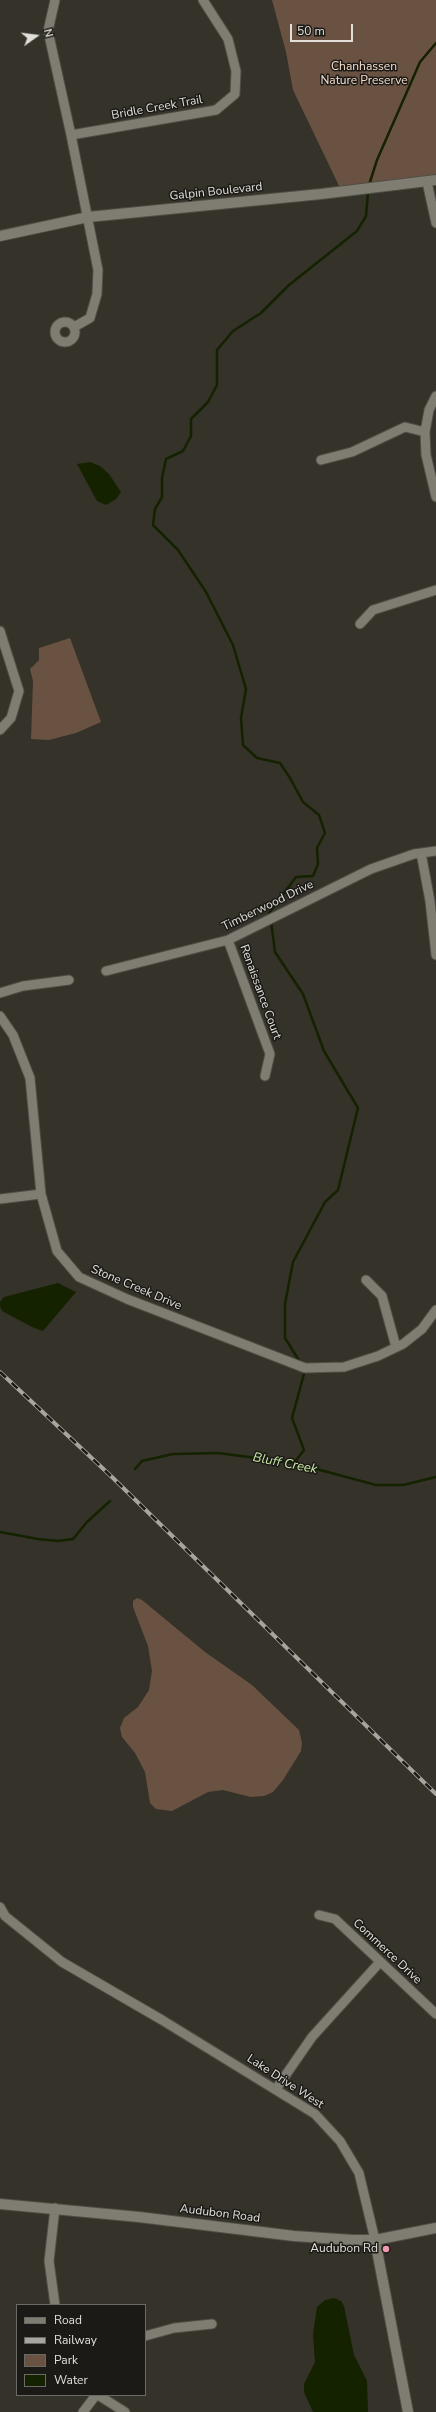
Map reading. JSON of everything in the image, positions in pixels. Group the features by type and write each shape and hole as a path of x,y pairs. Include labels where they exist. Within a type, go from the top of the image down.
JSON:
{"street":[{"path":"55,0 48,30 98,270 97,294 90,318 74,327"},
{"name":"Bridle Creek Trail","path":"71,135 216,110 235,94 236,71 228,39 203,0"},
{"path":"432,181 436,223"},
{"name":"Galpin Boulevard","path":"0,236 88,217 299,197 432,181"},
{"path":"436,396 429,410 425,432 426,455 436,497"},
{"path":"321,460 352,452 405,427 425,432"},
{"path":"360,624 373,610 436,590"},
{"path":"0,631 19,690 10,718 0,730"},
{"name":"Timberwood Drive","path":"106,971 228,940 370,869 421,853 436,851"},
{"path":"421,853 430,901 436,955"},
{"name":"Renaissance Court","path":"228,940 270,1054 265,1076"},
{"path":"0,993 22,986 69,980"},
{"name":"Stone Creek Drive","path":"0,1016 13,1035 30,1078 41,1194 57,1251 79,1277 127,1299 305,1368 344,1367 396,1347 422,1329 436,1310"},
{"path":"0,1199 41,1194"},
{"path":"366,1280 382,1296 396,1347"},
{"name":"Lake Drive West","path":"0,1907 5,1916 62,1962 162,2020 315,2114 340,2141 359,2173 375,2240 408,2412"},
{"name":"Commerce Drive","path":"318,1915 335,1919 436,2014"},
{"path":"276,2089 312,2037 380,1962"},
{"name":"Audubon Road","path":"0,2204 56,2208 294,2236 375,2240 436,2228"},
{"path":"55,2304 49,2261 56,2208"},
{"path":"146,2336 174,2328 212,2324"},
{"path":"83,2412 96,2396"},
{"path":"99,2396 124,2412"}],"green space":[{"name":"Chanhassen Nature Preserve","path":"272,0 436,0 436,180 342,192 293,90 286,52"},
{"path":"70,638 101,722 76,733 49,740 31,739 33,681 30,669 39,660 39,648"},
{"path":"137,1598 142,1600 205,1652 252,1685 299,1730 302,1743 301,1751 283,1780 273,1792 264,1796 251,1797 223,1790 208,1792 172,1811 156,1809 150,1803 145,1772 135,1753 122,1737 120,1728 124,1718 138,1707 149,1690 152,1671 148,1646 133,1607 133,1601"}],"water":[{"path":"90,462 100,466 109,474 121,492 116,499 106,505 97,501 77,464"},
{"path":"58,1283 76,1292 43,1331 32,1327 2,1311 0,1302 4,1297"},
{"path":"334,2298 341,2301 344,2306 354,2355 367,2381 368,2412 313,2412 304,2392 304,2384 315,2362 313,2334 317,2307 325,2300"}],"waterway":[{"path":"369,185 377,160 420,62 436,43"},
{"path":"270,916 269,913 296,877 313,876 318,864 317,848 325,833 319,815 303,802 280,763 257,758 243,745 241,718 246,689 233,645 206,592 178,550 153,525 155,509 162,497 162,478 166,459 183,451 191,436 191,419 208,402 217,385 217,350 233,331 261,313 289,285 357,231 366,216 368,192"},
{"path":"271,921 275,952 303,994 324,1051 358,1108 338,1190 325,1202 293,1262 285,1304 285,1338 300,1362"},
{"path":"294,1463 304,1450 292,1418 305,1370"},
{"name":"Bluff Creek","path":"135,1469 142,1461 173,1454 218,1453 294,1463 376,1485 403,1485 436,1477"},
{"name":"Bluff Creek","path":"0,1532 58,1541 73,1539 87,1522 110,1501"}],"railway":[{"path":"0,1372 113,1478 436,1794"}],"place":[{"name":"Audubon Rd","path":"386,2249"}]}
